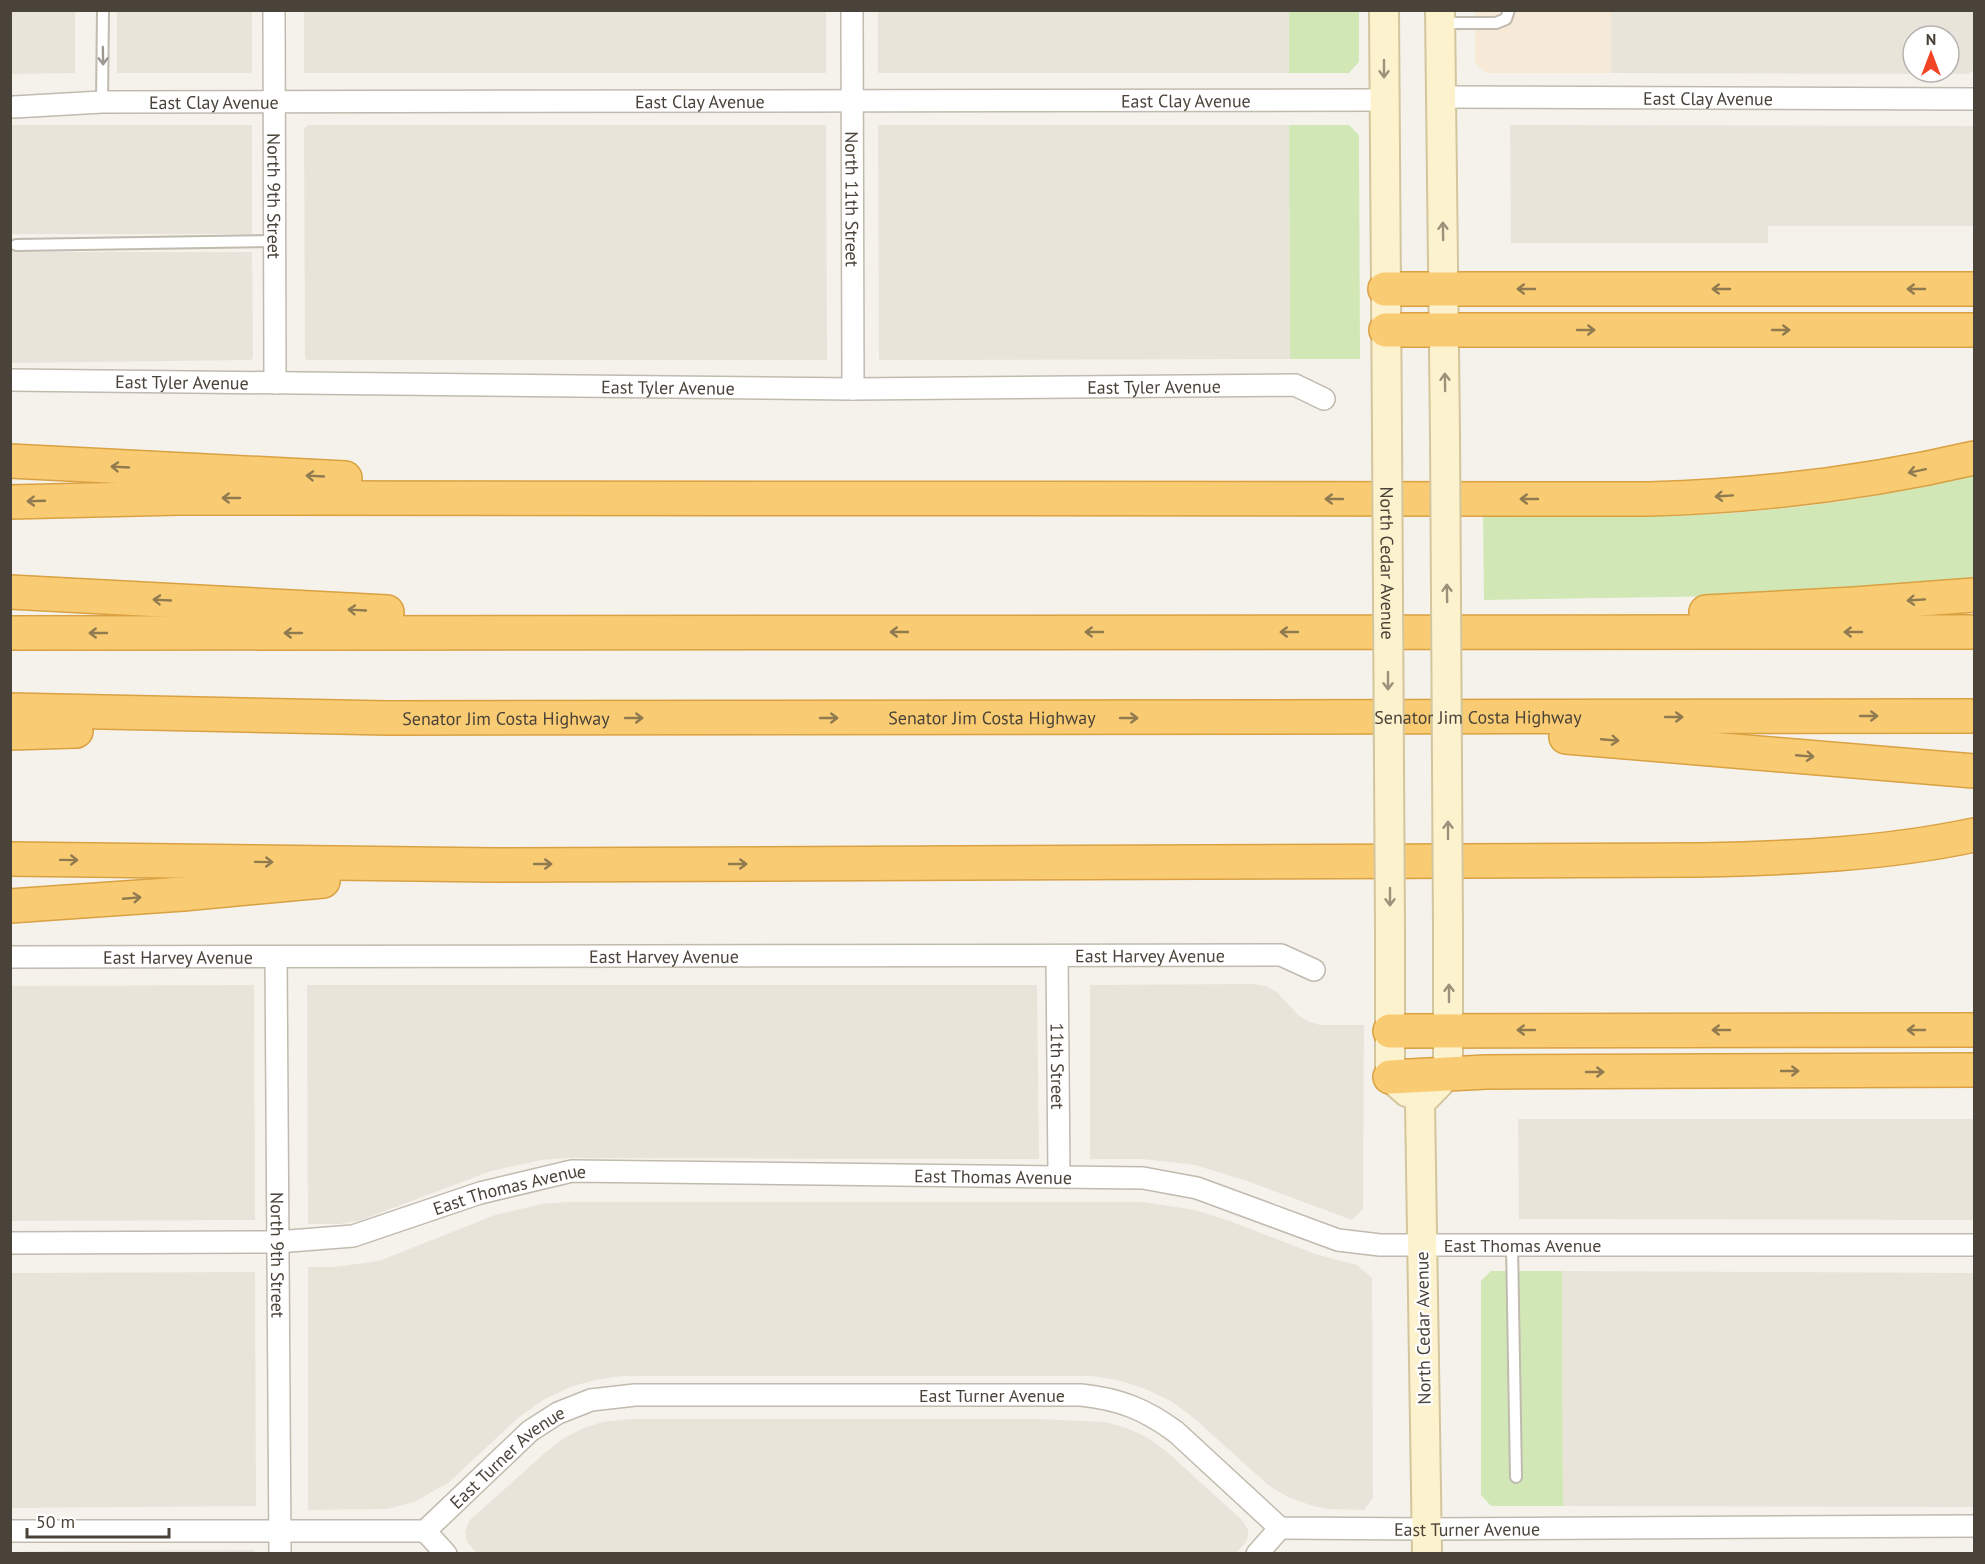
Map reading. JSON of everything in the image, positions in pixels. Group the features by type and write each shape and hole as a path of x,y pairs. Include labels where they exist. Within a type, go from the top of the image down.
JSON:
{"highway":[{"path":"1385,289 1974,289"},
{"path":"1386,330 1974,330"},
{"path":"10,502 179,498 1701,497 1815,488 1899,475 1974,458"},
{"path":"10,461 772,499"},
{"path":"10,592 772,632"},
{"path":"1347,632 1854,604 1974,595"},
{"path":"10,633 1974,632"},
{"name":"Senator Jim Costa Highway","path":"10,710 387,718 1974,716"},
{"path":"10,733 387,718"},
{"path":"1343,718 1974,771"},
{"path":"10,859 496,865 1749,859 1883,850 1969,836"},
{"path":"10,906 183,894 496,865"},
{"path":"1390,1031 1974,1030"},
{"path":"1390,1077 1486,1072 1974,1070"}],"main road":[{"name":"North Cedar Avenue","path":"1384,10 1390,1077"},
{"path":"1390,1077 1420,1103 1448,1074 1448,690 1440,17"},
{"name":"North Cedar Avenue","path":"1420,1103 1427,1541"}],"street":[{"name":"North 9th Street","path":"274,10 275,383"},
{"name":"North 11th Street","path":"852,10 853,389"},
{"name":"East Clay Avenue","path":"1442,97 1974,99"},
{"name":"East Clay Avenue","path":"12,107 102,102 274,101 1384,100"},
{"name":"East Tyler Avenue","path":"10,380 853,389 1295,384 1324,399"},
{"name":"East Harvey Avenue","path":"10,957 1281,955 1314,970"},
{"name":"11th Street","path":"1057,956 1059,1176"},
{"name":"North 9th Street","path":"276,957 280,1554"},
{"name":"East Thomas Avenue","path":"10,1243 277,1242 353,1236 480,1193 572,1171 1143,1178 1197,1188 1338,1240 1380,1245 1974,1245"},
{"name":"East Turner Avenue","path":"425,1531 539,1425 558,1413 591,1400 635,1395 1081,1395 1104,1397 1131,1405 1157,1418 1176,1432 1280,1528 1427,1541 1974,1526"},
{"path":"1257,1554 1280,1528"},
{"path":"10,1531 425,1531 446,1554"}],"lane":[{"path":"102,102 103,10"},
{"path":"1440,17 1496,23 1506,19 1509,10"},
{"path":"16,245 274,241"},
{"path":"1512,1245 1516,1477"}],"shaded area":[{"path":"304,10 826,11 826,73 304,73"},
{"path":"10,11 75,11 75,73 11,74"},
{"path":"117,11 252,11 252,71 250,73 117,73"},
{"path":"878,11 1289,11 1289,73 878,73"},
{"path":"1475,11 1611,11 1611,73 1486,73 1475,63"},
{"path":"1611,11 1974,11 1974,70 1968,74 1961,74 1961,24 1901,24 1901,74 1611,73"},
{"path":"11,125 252,125 252,234 11,234"},
{"path":"308,125 826,125 827,360 307,360 305,358 304,129"},
{"path":"878,125 1289,125 1290,359 879,360"},
{"path":"1510,125 1974,126 1974,226 1768,226 1768,243 1511,243"},
{"path":"10,252 252,252 253,358 251,360 11,363"},
{"path":"1253,984 1266,986 1277,992 1298,1015 1308,1021 1320,1025 1364,1025 1363,1209 1352,1220 1247,1181 1195,1165 1142,1159 1090,1159 1090,985"},
{"path":"254,985 255,1220 11,1221 11,986"},
{"path":"307,985 1037,985 1039,1159 568,1158 542,1160 491,1171 361,1220 340,1224 308,1224"},
{"path":"1518,1119 1974,1119 1974,1220 1519,1219"},
{"path":"568,1202 1143,1202 1195,1210 1318,1255 1357,1265 1372,1278 1373,1498 1364,1510 1328,1509 1288,1497 1268,1485 1195,1419 1171,1401 1143,1388 1117,1380 1091,1376 622,1376 570,1387 543,1400 518,1418 448,1483 414,1502 388,1509 308,1510 308,1267 334,1267 379,1261 495,1215 542,1204"},
{"path":"1562,1271 1972,1273 1974,1275 1973,1507 1563,1506"},
{"path":"255,1272 256,1506 11,1508 11,1273"},
{"path":"632,1419 1039,1419 1105,1422 1127,1428 1148,1438 1166,1451 1242,1520 1248,1530 1248,1536 1246,1542 1235,1554 478,1554 467,1542 465,1531 470,1520 564,1438 602,1422"},
{"path":"254,1550 256,1553 10,1553 53,1551"}],"green space":[{"path":"1289,11 1359,11 1359,62 1349,73 1289,73"},
{"path":"1289,125 1349,125 1359,135 1360,359 1290,359"},
{"path":"1974,474 1974,577 1793,595 1484,600 1483,514 1647,516 1744,512 1860,498 1917,488"},
{"path":"1491,1271 1562,1271 1563,1506 1491,1506 1481,1495 1481,1281"}]}
